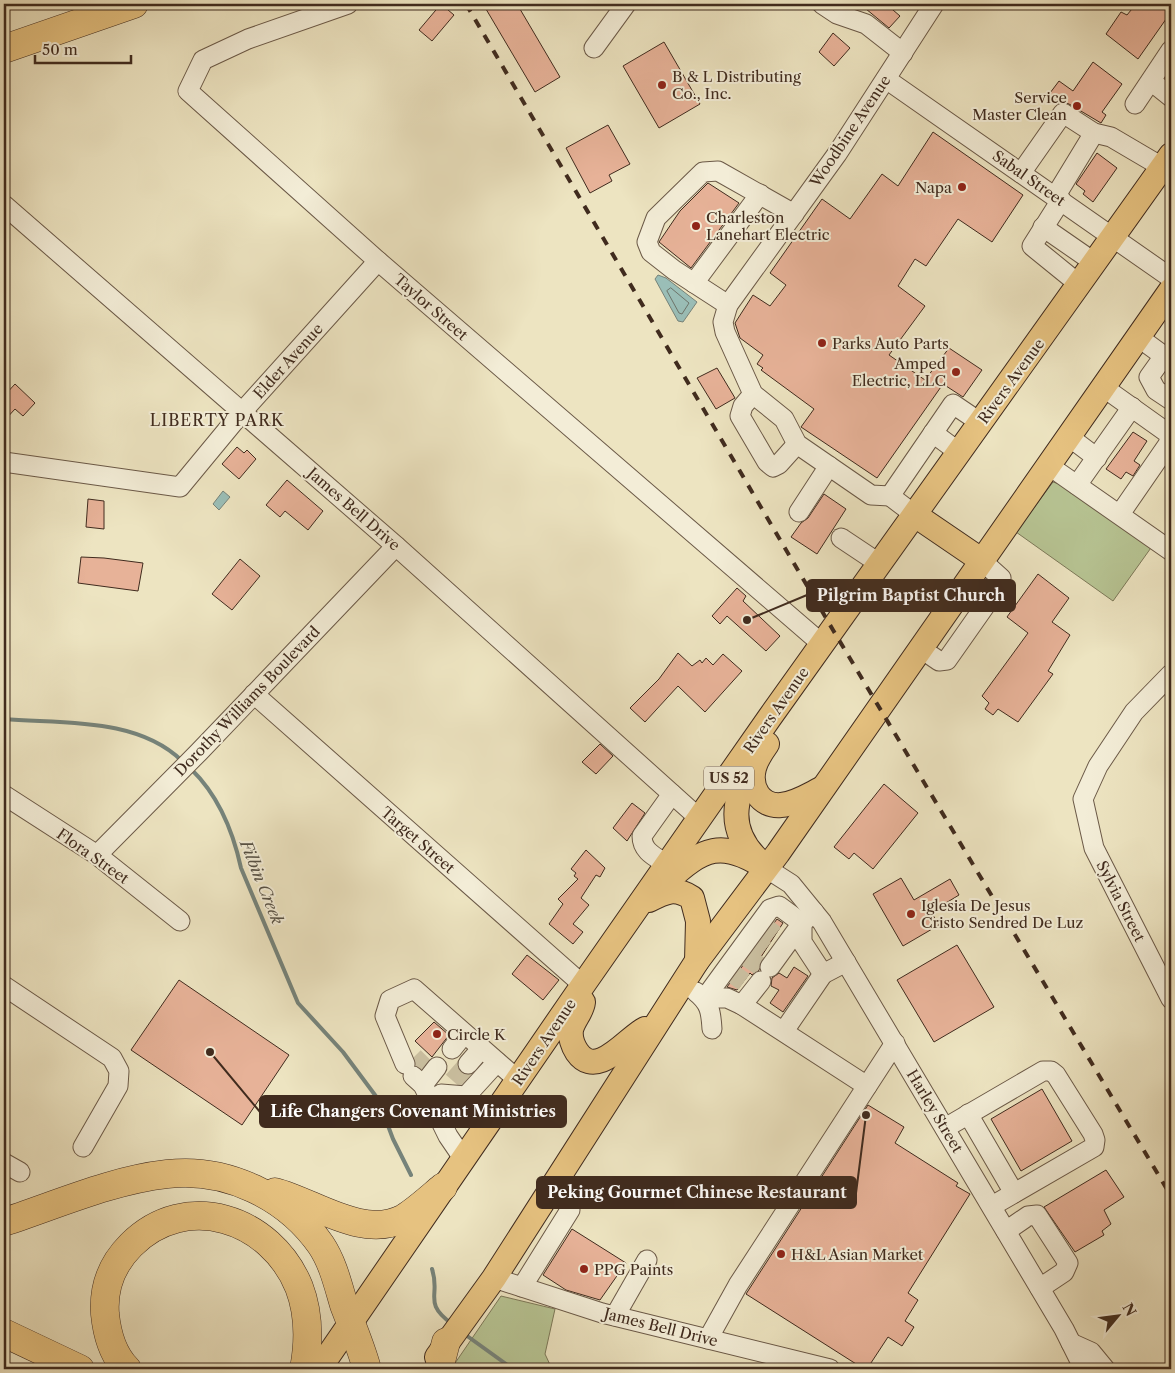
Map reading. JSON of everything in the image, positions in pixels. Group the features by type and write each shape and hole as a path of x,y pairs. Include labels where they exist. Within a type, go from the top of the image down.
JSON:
{"highway":[{"path":"4,49 134,4"},
{"path":"4,1222 104,1189 168,1174 215,1176 243,1183 287,1195 347,1219 368,1225 384,1225 405,1218 443,1187"},
{"path":"243,1183 264,1192 289,1211 321,1245 331,1266 367,1369"},
{"path":"127,1369 115,1354 106,1321 106,1287 111,1271 124,1252 150,1230 164,1222 197,1215 233,1221 251,1231 281,1257 299,1287 308,1325 304,1369"},
{"path":"4,1333 80,1369"},
{"path":"439,1369 446,1342"}],"main road":[{"name":"Rivers Avenue","path":"319,1369 463,1158 770,718 1114,238 1167,161"},
{"path":"428,1369 494,1278 697,961 766,868 1138,337 1167,303"},
{"path":"915,515 981,560"},
{"path":"770,718 767,743 754,766 752,780 755,793 769,805 782,806 822,788"},
{"path":"751,746 750,762 736,802 736,823 740,838 748,850 766,868"},
{"path":"642,903 689,862 716,850 734,850 766,868"},
{"path":"642,903 667,890 682,892 692,898 698,921 697,961"},
{"path":"583,985 584,1004 571,1030 573,1045 579,1055 591,1061 604,1060 617,1053 634,1034 657,1022"}],"street":[{"name":"Taylor Street","path":"348,4 248,39 203,60 188,91 378,261 822,644"},
{"path":"594,48 626,4"},
{"path":"822,4 837,14 866,24 903,53"},
{"name":"Woodbine Avenue","path":"728,305 837,154 934,4"},
{"path":"1136,104 1171,50"},
{"name":"Sabal Street","path":"886,79 1171,278"},
{"path":"1151,81 1171,97"},
{"path":"1021,173 1063,113 1094,133 1111,137 1167,161"},
{"path":"1080,285 1032,246 1094,133"},
{"path":"794,214 718,171 702,172 656,218 647,242 651,252 728,305 723,322 725,332 753,394 784,419 797,444 871,495 890,496 915,515"},
{"path":"694,283 760,194"},
{"name":"James Bell Drive","path":"4,205 396,546 700,819"},
{"path":"1043,227 1095,264"},
{"name":"Elder Avenue","path":"4,462 180,486 242,412 378,261"},
{"path":"1138,337 1168,358 1149,377 1156,390 1171,400"},
{"path":"1106,382 1132,407 1169,434 1170,443 1120,514"},
{"path":"1106,382 1171,420"},
{"path":"753,394 743,406 740,416 767,462 773,466 779,464 797,444"},
{"path":"890,496 953,404 981,423"},
{"path":"1077,485 1132,407"},
{"path":"933,434 960,453"},
{"path":"1068,436 1097,458"},
{"path":"1048,465 1171,551"},
{"path":"798,512 829,466"},
{"path":"841,538 880,564"},
{"name":"Dorothy Williams Boulevard","path":"96,855 199,752 396,546"},
{"name":"Sylvia Street","path":"1171,674 1134,712 1098,766 1083,799 1094,848 1171,999"},
{"name":"Target Street","path":"254,694 583,985"},
{"path":"668,865 648,852 636,840 642,836 645,829 672,794"},
{"name":"Flora Street","path":"4,795 96,855 180,921"},
{"name":"Harley Street","path":"766,868 792,884 808,917 846,962 1040,1288 1084,1369"},
{"path":"742,1005 770,909 779,906 808,917"},
{"path":"705,998 756,955 808,917"},
{"path":"808,917 802,942 823,974"},
{"path":"784,1031 823,974 846,962"},
{"path":"683,982 705,998 712,1010 712,1029"},
{"path":"4,986 112,1058 119,1071 118,1086 83,1147"},
{"path":"463,1158 448,1136 442,1093 418,1068 385,1016 390,1000 414,989 518,1080"},
{"path":"705,998 727,998 742,1005 867,1086"},
{"path":"452,1049 464,1034"},
{"path":"708,1339 738,1284 895,1043"},
{"path":"468,1064 481,1049"},
{"path":"442,1093 466,1096 497,1062"},
{"path":"945,1128 1043,1071 1051,1071 1056,1075 1092,1134 1095,1140 1094,1147 992,1206"},
{"path":"968,1114 1014,1194"},
{"path":"4,1163 20,1172"},
{"path":"522,1287 570,1210"},
{"path":"1006,1231 1028,1216 1037,1216 1065,1257 1068,1267 1040,1288"},
{"path":"616,1316 648,1260"},
{"name":"James Bell Drive","path":"494,1278 616,1316 708,1339 776,1363 830,1369"},
{"path":"1071,1343 1091,1352 1105,1369"}],"green space":[{"path":"1053,482 1059,484 1153,545 1113,601 1016,532"},
{"path":"501,1296 555,1309 545,1354 552,1369 451,1369"}],"water":[{"path":"658,275 666,278 697,302 683,322 678,321 655,279"},
{"path":"223,491 230,497 219,510 213,504"}],"building":[{"path":"441,4 454,15 432,41 419,30"},
{"path":"483,4 517,4 560,77 535,92"},
{"path":"860,4 886,4 900,16 889,28"},
{"path":"1136,4 1171,4 1171,12 1138,59 1106,34 1121,12 1127,15"},
{"path":"833,33 850,48 834,66 819,52"},
{"name":"B & L Distributing Co., Inc.","path":"664,42 700,104 659,128 623,66"},
{"path":"1093,62 1122,84 1102,112 1106,115 1101,123 1069,104 1063,102 1057,104 1047,97 1059,81 1073,91"},
{"path":"608,125 630,164 609,175 612,181 590,193 566,148"},
{"name":"Parks Auto Parts","path":"933,132 1023,195 992,242 958,219 926,266 915,259 898,286 925,306 889,355 925,380 949,348 982,370 963,397 943,384 877,478 801,427 814,409 761,370 763,368 757,364 763,355 740,338 735,323 753,295 770,306 786,285 770,273 822,199 850,219 882,174 898,186"},
{"path":"1097,153 1117,168 1093,202 1083,194 1085,191 1076,184"},
{"name":"Charleston Lanehart Electric","path":"708,183 739,203 691,268 659,242 680,211"},
{"path":"717,368 735,398 716,409 697,378"},
{"path":"15,384 35,403 23,416 15,409 4,421 4,396"},
{"path":"1133,432 1147,441 1134,461 1140,465 1133,476 1126,472 1121,479 1106,469"},
{"path":"237,447 244,453 247,450 256,459 239,479 222,464"},
{"path":"287,480 323,511 308,530 285,511 280,517 266,505"},
{"path":"824,494 846,509 817,554 791,537 801,523 808,518"},
{"path":"88,499 104,501 104,529 86,527"},
{"path":"81,557 143,563 138,591 78,583"},
{"path":"240,559 260,576 232,610 212,594"},
{"path":"1038,574 1069,598 1052,622 1070,635 1048,671 1053,674 1018,722 998,709 993,715 985,709 989,703 982,696 1028,633 1007,617"},
{"path":"737,588 746,596 743,601 780,636 766,651 727,616 720,624 712,616"},
{"path":"678,653 692,666 700,660 702,663 706,658 713,665 723,654 742,671 705,712 678,686 645,722 630,708 659,679"},
{"path":"600,744 613,756 596,774 582,762"},
{"path":"884,784 918,813 873,869 854,853 849,859 834,847"},
{"path":"632,803 645,813 627,841 613,828"},
{"path":"586,850 605,868 600,877 596,875 581,898 589,905 573,924 583,932 573,944 549,924 563,904 558,899 578,879 574,876 576,873 571,869"},
{"name":"Iglesia De Jesus Cristo Sendred De Luz","path":"901,878 914,900 950,879 959,895 931,912 939,925 903,946 873,894"},
{"path":"777,919 783,923 759,960 761,961 759,970 752,975 750,973 737,990 727,987"},
{"path":"957,945 994,1007 934,1042 897,980"},
{"path":"527,955 559,980 543,1000 512,974"},
{"path":"794,967 808,976 783,1012 770,1003 779,990 771,986 772,978 779,973 787,978"},
{"path":"179,980 289,1055 242,1125 131,1050"},
{"name":"Circle K","path":"434,1022 449,1035 432,1057 415,1041"},
{"path":"1042,1089 1072,1141 1021,1171 991,1119"},
{"path":"868,1105 904,1127 895,1143 958,1183 956,1186 970,1194 908,1293 918,1300 905,1321 914,1327 902,1346 888,1337 867,1369 864,1369 746,1294"},
{"path":"1106,1170 1124,1197 1104,1210 1111,1224 1102,1231 1104,1235 1075,1252 1044,1207"},
{"name":"PPG Paints","path":"572,1229 626,1263 600,1300 566,1290 543,1275"}],"waterway":[{"name":"Filbin Creek","path":"4,719 98,725 121,730 143,737 164,747 182,761"},
{"name":"Filbin Creek","path":"191,769 201,779 217,802 229,827 241,868 298,1003 343,1052 378,1099 393,1139 411,1175"},
{"name":"Filbin Creek","path":"432,1269 435,1286 434,1298 437,1310 452,1324"},
{"name":"Filbin Creek","path":"463,1333 513,1369"}],"tunnel":[{"path":"765,927 775,935"},
{"path":"755,942 765,950"},
{"path":"745,956 767,971"},
{"path":"733,974 744,982"},
{"path":"414,1057 424,1067"},
{"path":"453,1081 468,1064"}],"railway":[{"path":"466,4 833,630 1171,1196"}],"place":[{"name":"B & L Distributing Co., Inc.","path":"662,85"},
{"name":"Service Master Clean","path":"1077,106"},
{"name":"Napa","path":"962,187"},
{"name":"Charleston Lanehart Electric","path":"696,226"},
{"name":"Parks Auto Parts","path":"822,343"},
{"name":"Amped Electric, LLC","path":"956,372"},
{"name":"Pilgrim Baptist Church","path":"747,620"},
{"name":"Iglesia De Jesus Cristo Sendred De Luz","path":"911,914"},
{"name":"Circle K","path":"437,1034"},
{"name":"Life Changers Covenant Ministries","path":"210,1052"},
{"name":"Peking Gourmet Chinese Restaurant","path":"866,1115"},
{"name":"H&L Asian Market","path":"781,1254"},
{"name":"PPG Paints","path":"584,1269"}],"district":[{"name":"LIBERTY PARK","path":"217,420"}]}
